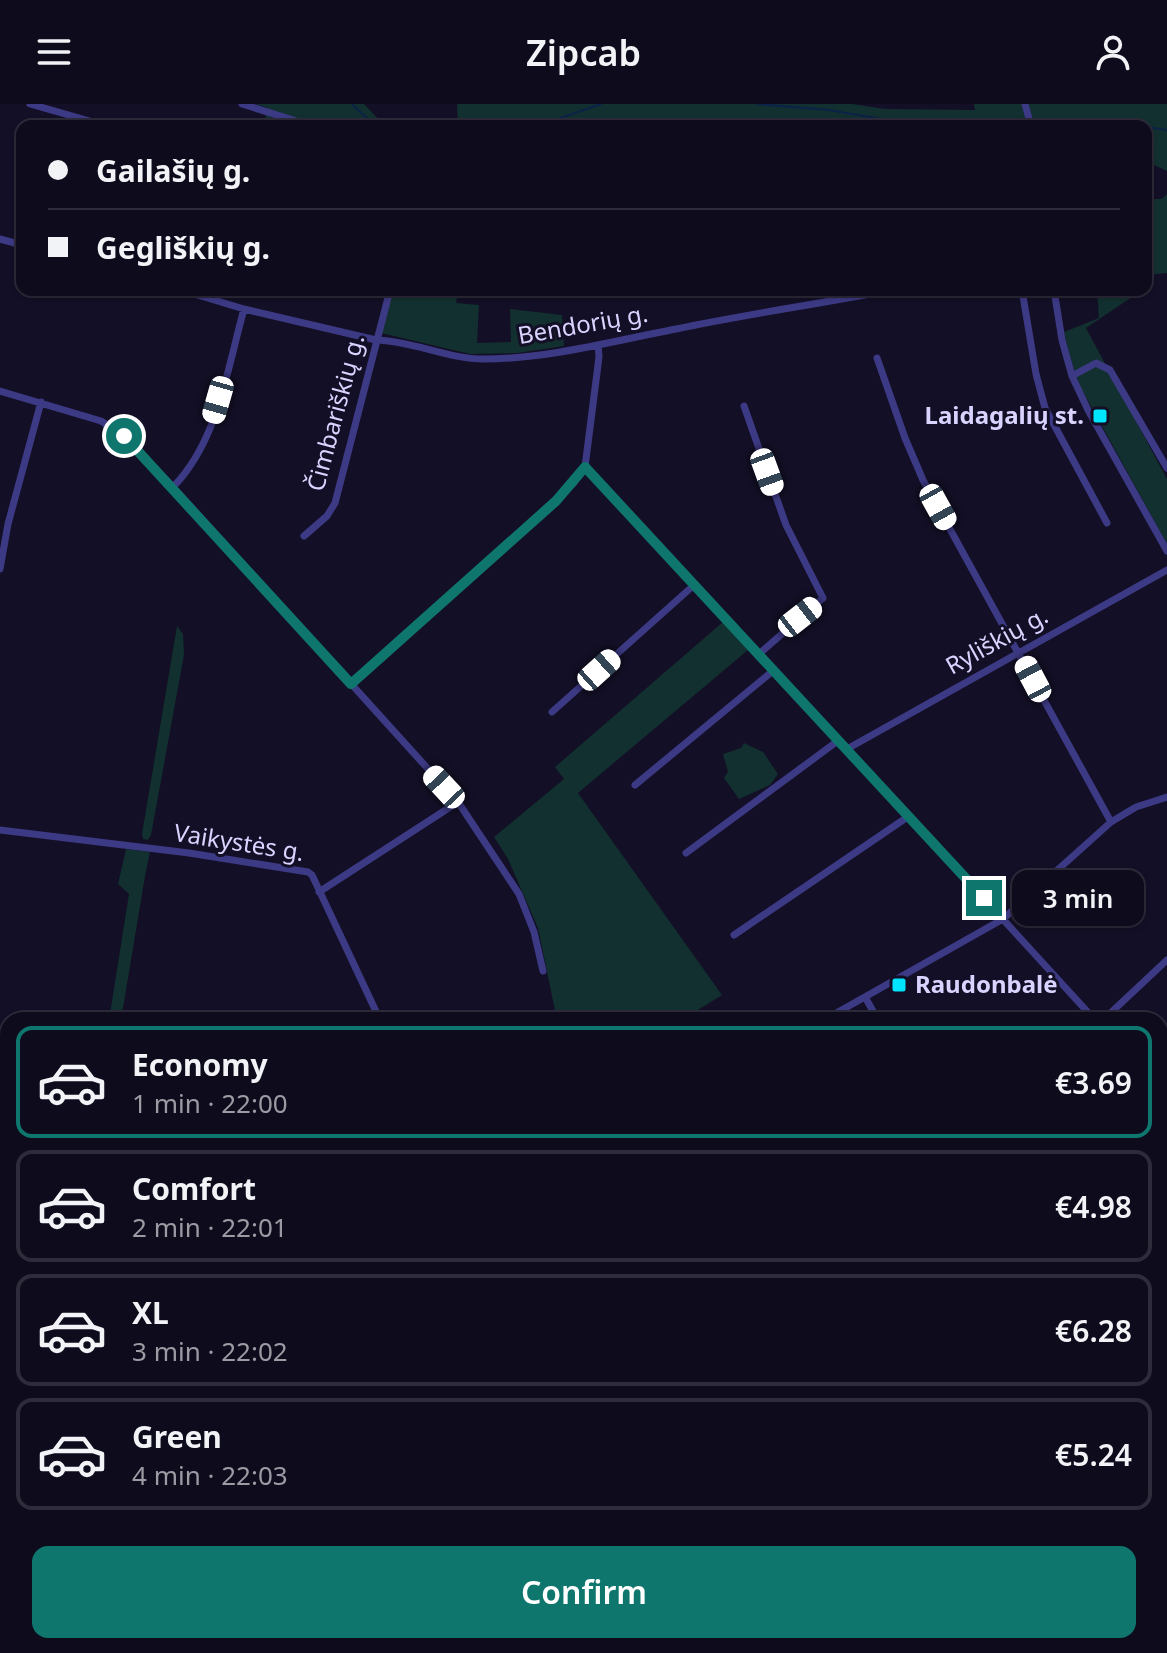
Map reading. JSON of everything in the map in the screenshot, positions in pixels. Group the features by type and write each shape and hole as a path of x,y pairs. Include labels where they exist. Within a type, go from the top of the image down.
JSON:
{"street":[{"path":"30,104 86,120"},
{"path":"242,104 293,120"},
{"name":"Bendorių g.","path":"201,296 376,340 392,340 481,359 536,355 598,345 721,319 859,296"},
{"name":"Čimbariškių g.","path":"304,536 327,516 335,503 388,296"},
{"path":"1023,296 1033,362 1045,408 1107,523"},
{"path":"1055,296 1072,376 1167,551"},
{"path":"173,487 187,473 204,447 244,309"},
{"path":"351,684 556,501 585,467 598,345"},
{"path":"877,358 923,480 1111,822"},
{"path":"1072,376 1096,363 1110,370 1167,468"},
{"path":"0,391 93,417 111,426 173,487 458,802 519,894 534,932 543,971"},
{"path":"0,569 8,524 41,402"},
{"path":"744,406 786,525 823,598 759,654"},
{"path":"585,467 1088,1012"},
{"name":"Ryliškių g.","path":"847,749 1167,570"},
{"path":"552,712 694,585"},
{"path":"635,785 774,670"},
{"path":"686,853 839,740"},
{"path":"838,1012 1003,919 1111,822 1136,807 1167,797"},
{"path":"319,892 458,802"},
{"path":"734,935 909,816"},
{"name":"Vaikystės g.","path":"0,830 302,870 312,875 376,1012"},
{"path":"1112,1012 1167,960"},
{"path":"865,997 873,1012"}],"green space":[{"path":"255,104 364,104 379,120 265,120 268,108"},
{"path":"457,104 852,104 885,109 975,110 974,104 1022,104 1026,120 458,120"},
{"path":"1028,104 1167,104 1167,171 1152,164 1152,120 1033,120"},
{"path":"1167,194 1167,273 1152,274 1152,199 1162,199"},
{"path":"391,296 457,296 456,303 479,305 477,343 511,342 510,309 562,315 564,346 517,353 470,354 381,333"},
{"path":"1097,296 1131,296 1086,328 1167,479 1167,544 1081,388 1071,362 1064,332 1099,318"},
{"path":"723,622 748,650 578,793 722,995 695,1012 555,1012 538,928 508,859 494,837 564,779 555,767"},
{"path":"177,626 183,634 184,655 148,840 143,839 142,834"},
{"path":"744,743 763,752 778,774 770,785 739,799 724,778 728,772 723,754 741,748"},
{"path":"126,849 150,852 122,1012 110,1012 129,894 118,884"}],"waterway":[{"path":"352,104 369,120"},
{"path":"554,120 601,104"},
{"path":"757,104 829,110 887,120"},
{"path":"1044,119 1057,120"},
{"path":"1152,128 1167,130"}],"place":[{"name":"Laidagalių st.","path":"1100,416"},
{"name":"Raudonbalė","path":"899,985"}],"route":[{"path":"124,436 351,684 556,501 585,467 984,898"}]}
